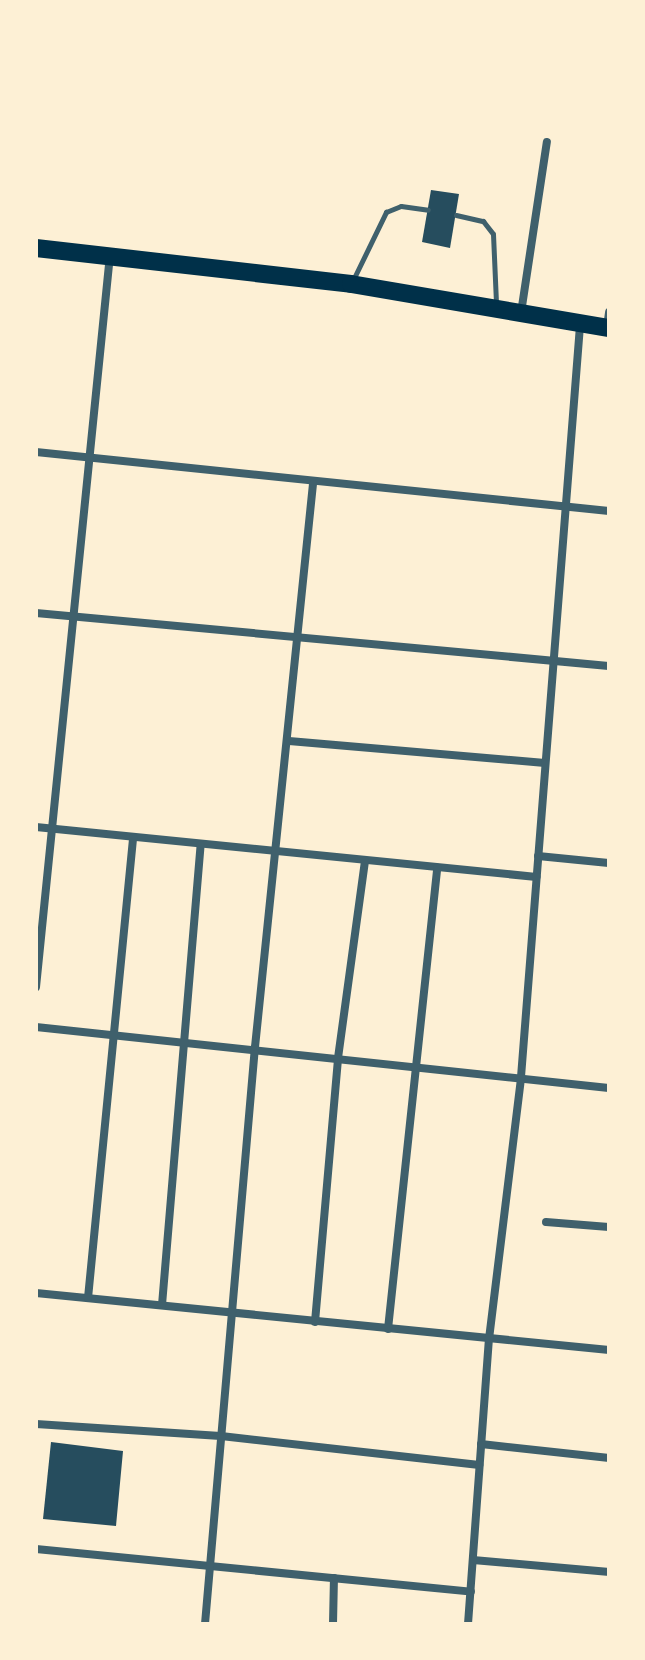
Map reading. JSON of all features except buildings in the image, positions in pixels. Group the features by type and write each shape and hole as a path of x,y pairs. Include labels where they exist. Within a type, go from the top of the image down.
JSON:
{"highway":[{"path":"36,248 110,254 351,284 580,326 608,323"}],"street":[{"path":"520,314 547,142"},
{"path":"36,987 87,457 110,254"},
{"path":"468,1624 489,1339 521,1077 580,326"},
{"path":"36,452 313,484 609,511"},
{"path":"205,1624 255,1047 289,741 313,484"},
{"path":"36,613 609,666"},
{"path":"289,741 545,763"},
{"path":"36,827 537,877"},
{"path":"88,1298 133,837"},
{"path":"162,1305 201,845"},
{"path":"538,856 609,863"},
{"path":"315,1322 338,1058 365,861"},
{"path":"388,1329 412,1066 437,868"},
{"path":"36,1027 255,1047 609,1088"},
{"path":"546,1222 609,1227"},
{"path":"36,1293 609,1350"},
{"path":"36,1424 221,1436 479,1465"},
{"path":"481,1444 609,1458"},
{"path":"36,1549 471,1592"},
{"path":"473,1560 609,1572"},
{"path":"333,1624 334,1578"}],"lane":[{"path":"351,284 386,212 401,206 428,210"},
{"path":"456,215 483,221 493,234 497,309"}]}
